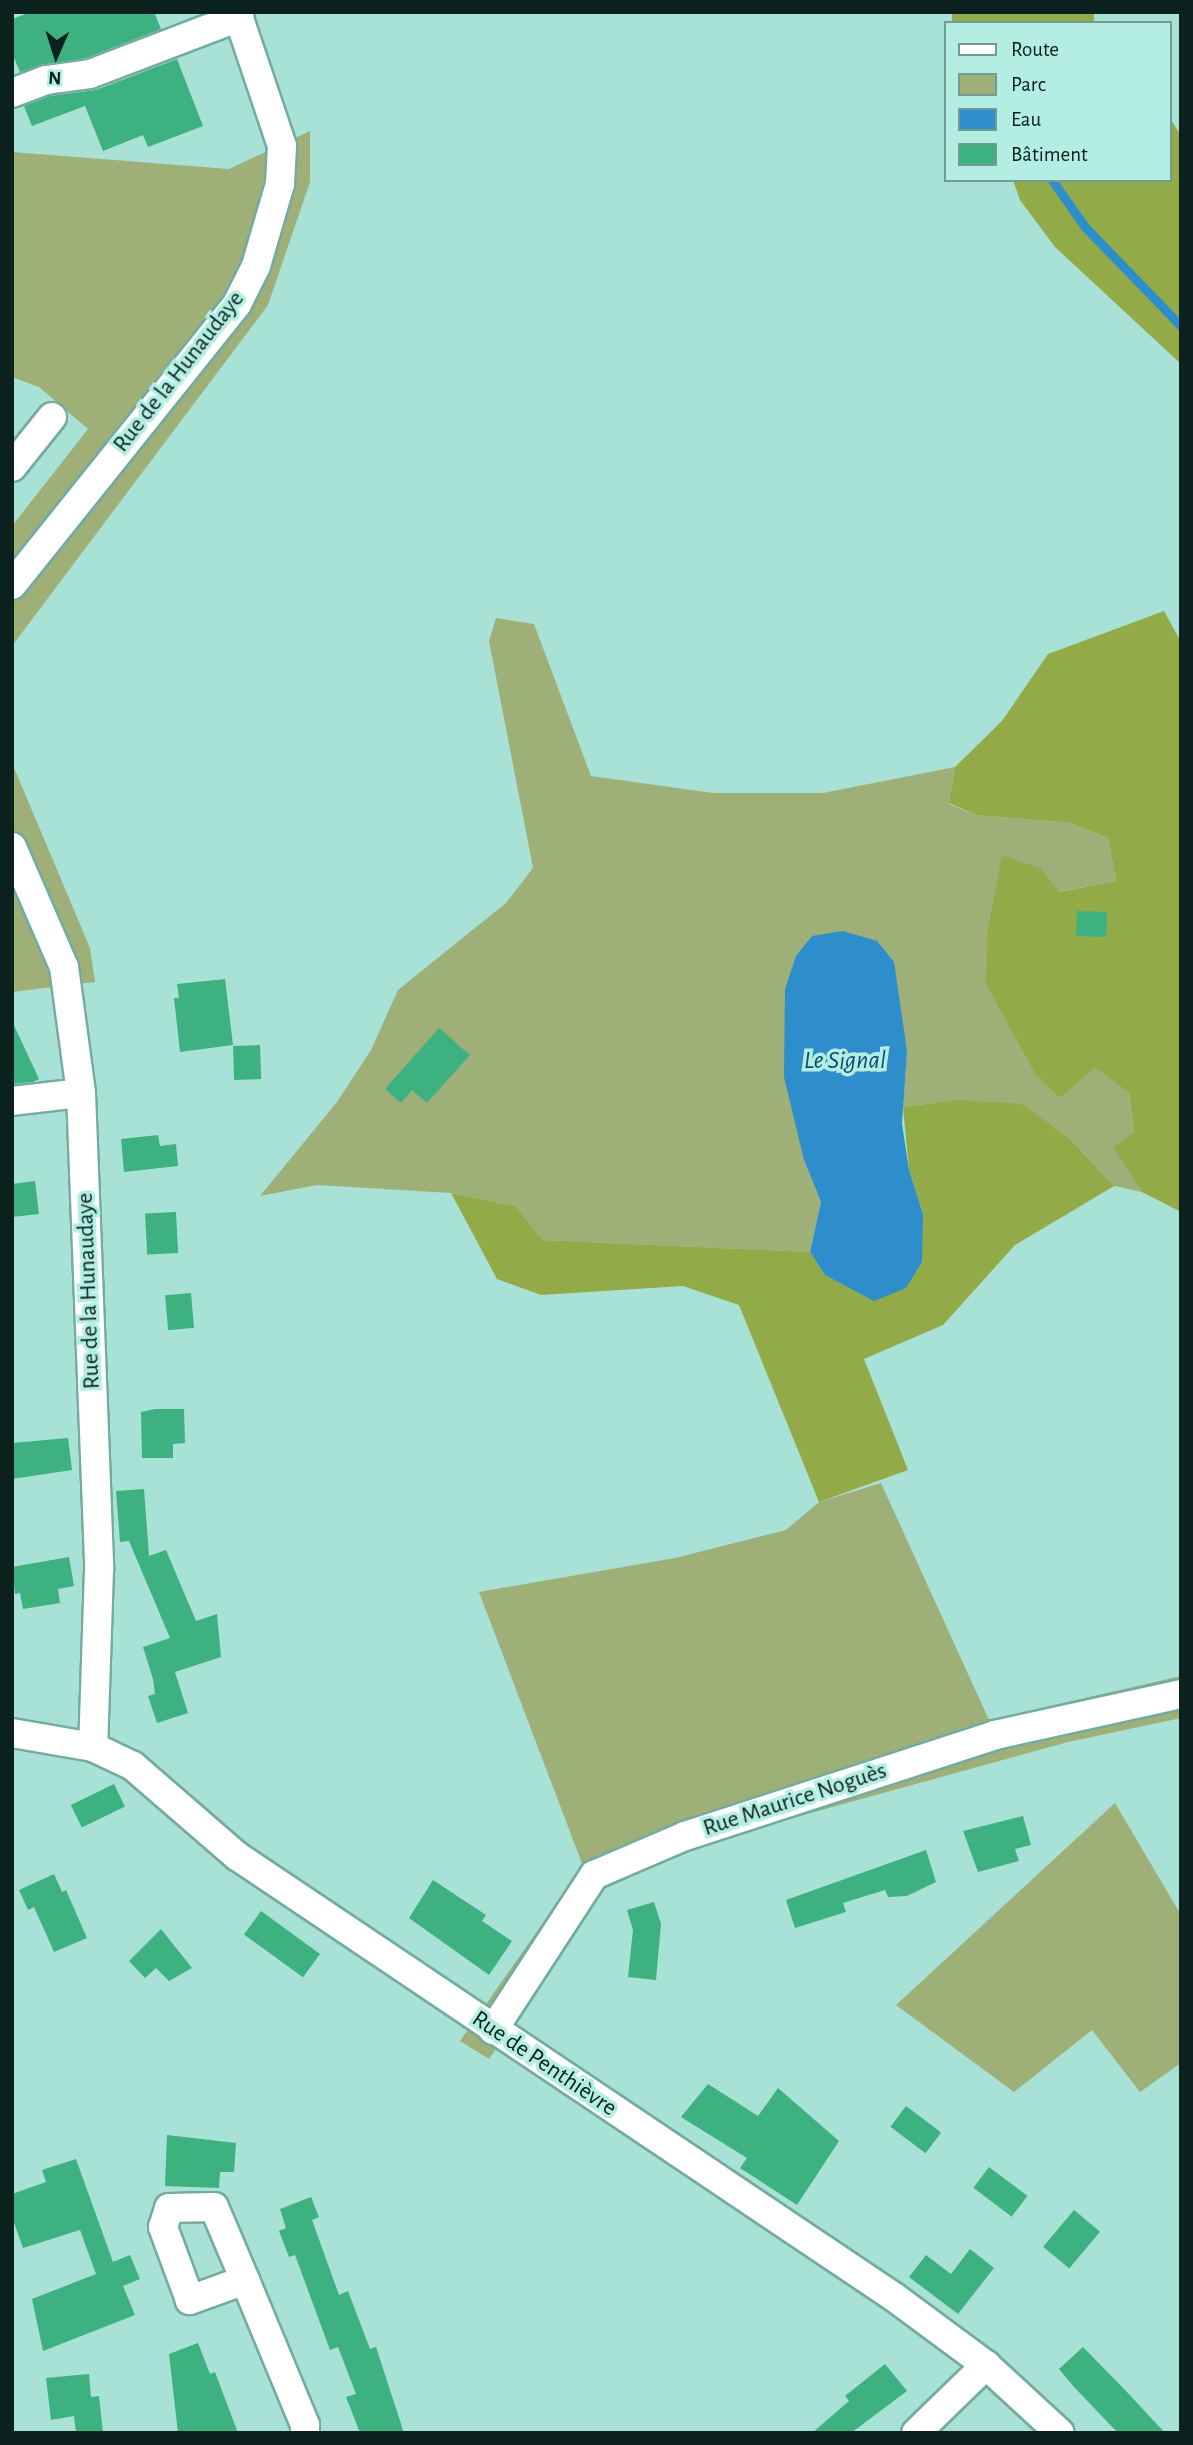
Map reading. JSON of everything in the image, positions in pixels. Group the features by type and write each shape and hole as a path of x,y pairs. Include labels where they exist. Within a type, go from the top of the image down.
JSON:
{"street":[{"path":"12,93 46,80 90,74 238,15"},
{"name":"Rue de la Hunaudaye","path":"12,585 237,304 256,266 281,184 282,146 238,15"},
{"path":"12,467 52,417"},
{"name":"Rue de la Hunaudaye","path":"12,847 64,967 81,1093 99,1570 93,1747"},
{"path":"12,1101 81,1093"},
{"name":"Rue Maurice Noguès","path":"493,2030 594,1875 685,1836 995,1735 1181,1694"},
{"name":"Rue de Penthièvre","path":"12,1733 93,1747 133,1766 237,1856 894,2297 986,2365 1060,2433"},
{"path":"245,2280 305,2433"},
{"path":"916,2433 986,2365"}],"green space":[{"path":"952,12 1094,12 1094,21 952,21"},
{"path":"1172,121 1181,136 1181,364 1055,247 1020,200 1014,182 1172,182"},
{"path":"310,131 310,182 268,305 12,646 12,526 88,429 39,387 12,377 12,152 229,169"},
{"path":"1164,611 1181,642 1181,1212 1142,1192 1113,1147 1134,1132 1129,1093 1095,1068 1060,1098 1036,1075 986,984 987,935 1002,855 1042,869 1059,892 1116,881 1108,838 1071,823 976,815 949,803 955,767 1002,721 1048,654"},
{"path":"496,618 534,624 591,776 713,793 823,793 955,767 949,804 976,815 1071,823 1108,838 1116,881 1058,892 1042,869 1059,1098 1095,1068 1129,1093 1134,1132 1114,1147 1142,1192 1114,1186 1071,1140 955,1100 903,1107 907,1051 804,1160 821,1202 810,1252 543,1240 515,1206 451,1193 317,1185 260,1196 337,1102 371,1050 398,990 506,903 533,868 489,641"},
{"path":"12,763 90,948 95,982 12,992"},
{"path":"955,1100 1023,1104 1071,1140 1114,1186 1015,1245 943,1325 864,1359 908,1470 819,1502 739,1305 683,1286 541,1295 497,1279 451,1193 515,1206 543,1240 810,1252 825,1275 923,1214 909,1170 903,1107"},
{"path":"881,1483 989,1720 1181,1676 1181,1718 1068,1742 709,1841 602,1890 489,2059 460,2041 583,1866 479,1592 675,1558 786,1530 819,1502"},
{"path":"1115,1803 1181,1915 1181,2063 1140,2092 1092,2030 1014,2092 896,2005"}],"water":[{"name":"Le Signal","path":"843,931 877,941 894,962 907,1051 902,1124 909,1170 923,1214 922,1262 906,1288 874,1301 825,1275 810,1252 821,1202 804,1160 784,1077 785,989 796,956 812,936"}],"building":[{"path":"31,12 154,12 161,29 86,58 20,72 12,53 12,19"},
{"path":"177,59 203,126 148,147 143,135 103,151 85,106 32,126 24,106 50,96 96,90"},
{"path":"1077,911 1107,912 1106,937 1076,936"},
{"path":"225,979 233,1045 180,1052 174,998 179,998 177,984"},
{"path":"12,1021 39,1079 33,1082 12,1084"},
{"path":"439,1028 470,1055 427,1103 412,1090 401,1103 385,1089"},
{"path":"260,1045 261,1079 234,1080 233,1046"},
{"path":"158,1135 160,1146 176,1144 178,1166 124,1172 121,1139"},
{"path":"35,1181 39,1214 12,1217 12,1184"},
{"path":"176,1212 178,1253 147,1255 145,1214"},
{"path":"191,1293 194,1328 168,1330 165,1295"},
{"path":"184,1409 185,1443 173,1444 173,1458 142,1458 141,1412"},
{"path":"68,1438 72,1470 12,1479 12,1443"},
{"path":"144,1489 149,1556 166,1550 196,1621 217,1614 221,1657 175,1672 188,1713 157,1723 148,1696 155,1694 153,1679 143,1647 170,1638 129,1541 120,1542 116,1491"},
{"path":"69,1557 74,1586 58,1589 60,1603 23,1609 20,1593 15,1594 12,1567"},
{"path":"114,1784 125,1806 82,1828 71,1805"},
{"path":"1023,1816 1031,1845 1015,1849 1019,1861 978,1872 963,1831"},
{"path":"926,1850 936,1882 907,1896 888,1897 885,1890 843,1903 846,1912 795,1928 786,1900"},
{"path":"54,1874 62,1892 66,1890 87,1938 54,1952 34,1907 28,1910 19,1890"},
{"path":"433,1880 486,1915 482,1921 512,1941 489,1975 409,1918"},
{"path":"654,1902 661,1924 656,1980 628,1977 633,1930 627,1910"},
{"path":"261,1911 320,1954 303,1977 244,1934"},
{"path":"161,1929 192,1968 169,1981 156,1968 145,1978 129,1961"},
{"path":"708,2084 758,2116 778,2088 839,2141 797,2205 740,2168 747,2158 681,2117"},
{"path":"906,2106 941,2132 925,2153 890,2127"},
{"path":"167,2135 236,2143 234,2172 220,2172 219,2188 165,2186"},
{"path":"76,2159 113,2262 130,2255 140,2279 123,2286 135,2315 43,2351 32,2299 96,2274 80,2230 23,2248 12,2217 12,2194 46,2182 42,2170"},
{"path":"989,2167 1027,2196 1012,2217 973,2188"},
{"path":"311,2197 319,2217 312,2220 339,2295 348,2291 370,2349 376,2347 404,2433 360,2433 346,2397 356,2394 338,2347 330,2350 295,2255 289,2257 279,2231 286,2228 280,2209"},
{"path":"1074,2210 1100,2232 1069,2269 1043,2247"},
{"path":"970,2249 994,2268 958,2314 909,2277 926,2255 951,2274"},
{"path":"198,2343 210,2374 215,2372 238,2433 178,2433 169,2354"},
{"path":"1083,2347 1165,2433 1118,2433 1074,2387 1059,2369"},
{"path":"885,2364 907,2391 851,2433 812,2433 849,2401 845,2396"},
{"path":"89,2374 91,2397 99,2396 103,2433 76,2433 74,2416 51,2420 46,2378"}],"waterway":[{"path":"1053,182 1085,227 1181,326"}]}
